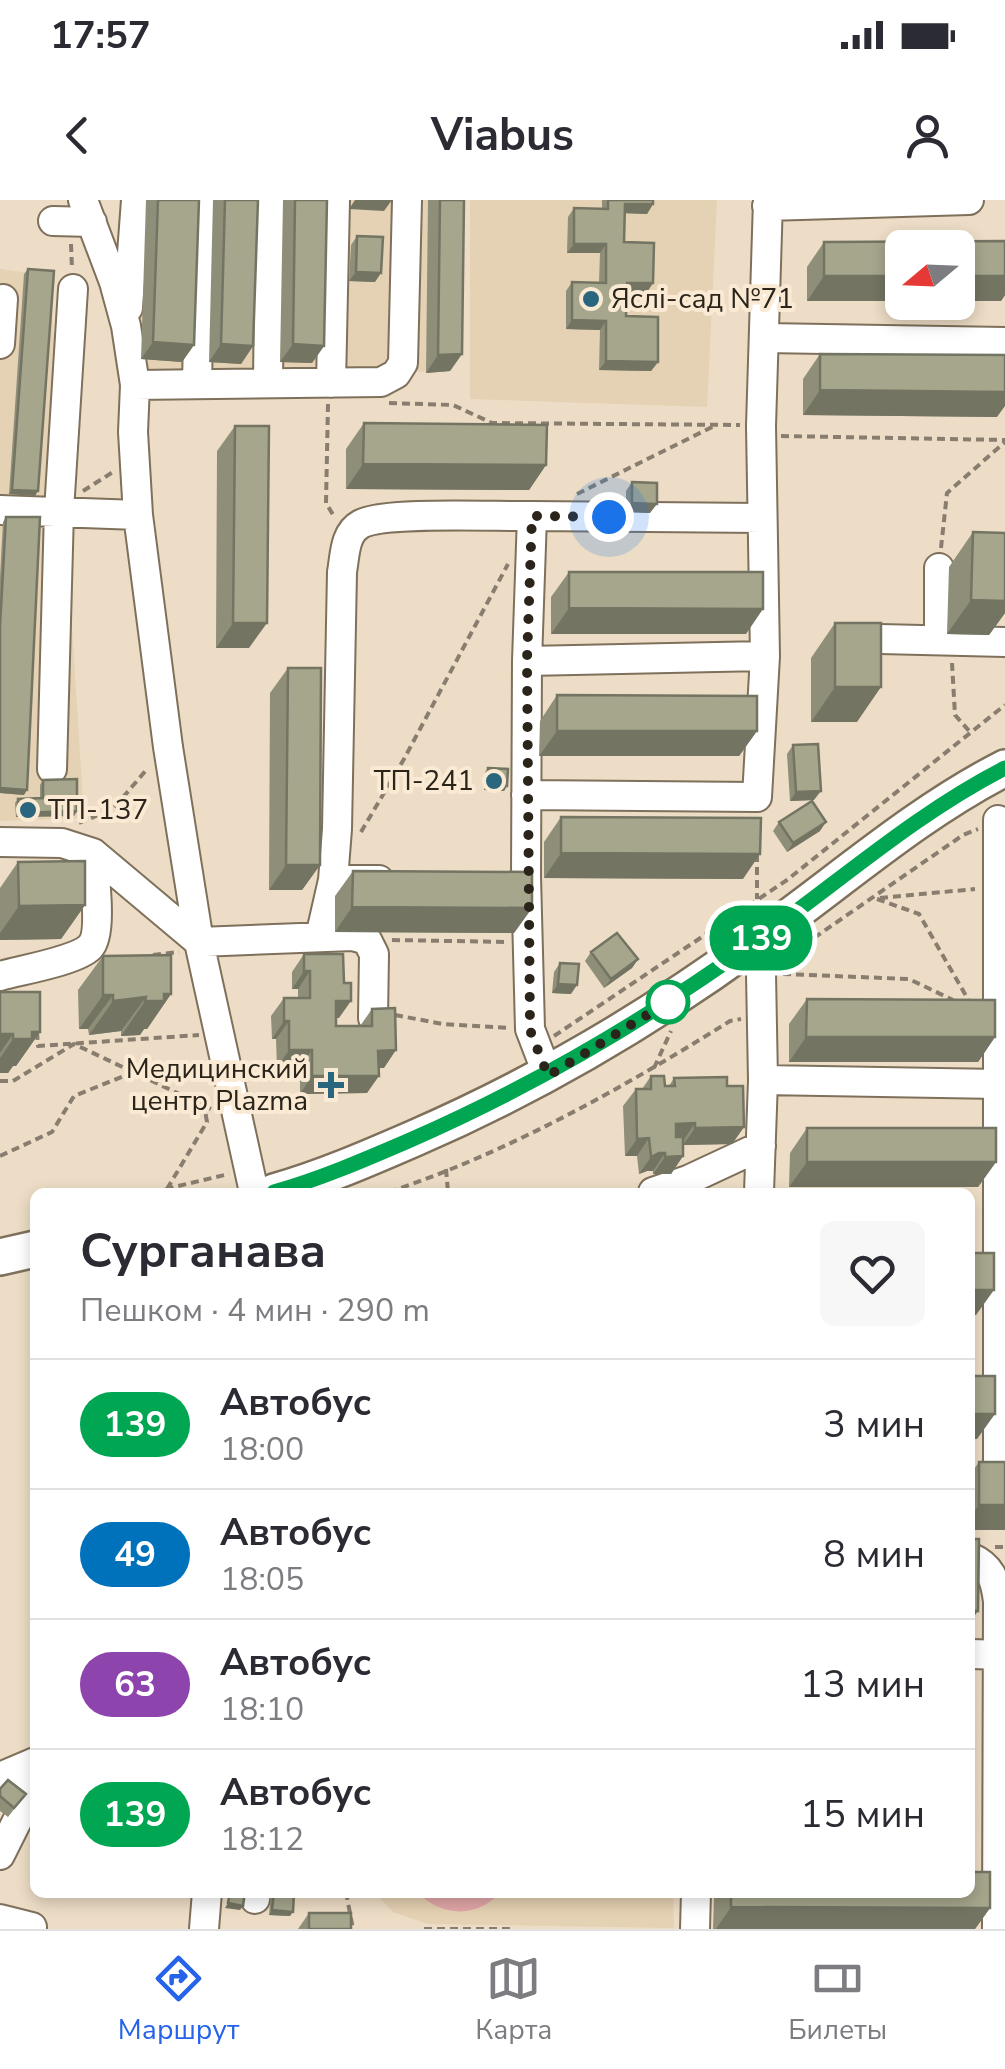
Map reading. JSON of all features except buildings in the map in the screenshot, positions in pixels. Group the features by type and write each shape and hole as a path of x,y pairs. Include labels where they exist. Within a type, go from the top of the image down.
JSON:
{"main road":[{"path":"259,1185 346,1179 538,1051 630,1027 758,958 916,822 1005,768"},
{"path":"0,1258 30,1250"}],"street":[{"path":"136,200 126,326 135,385 138,515 199,946 238,1121 259,1185"},
{"path":"197,384 201,200"},
{"path":"268,382 270,200"},
{"path":"329,393 334,200"},
{"path":"135,385 268,382 329,393 381,382 396,374 403,364 407,200"},
{"path":"526,795 757,796 764,656 761,431 767,203 969,200"},
{"path":"75,216 126,326"},
{"path":"52,769 73,289"},
{"path":"0,344 3,299"},
{"path":"765,338 1005,342"},
{"path":"0,510 138,515"},
{"path":"532,516 526,876 538,1051"},
{"path":"320,937 333,880 337,829 342,572 347,539 361,524 396,518 762,518"},
{"path":"939,568 939,640"},
{"path":"880,639 1005,642"},
{"path":"527,660 764,656"},
{"path":"991,1469 984,1350 1002,1214 998,820"},
{"path":"0,842 84,843 199,946 320,937 353,936 367,940 374,954 374,1014"},
{"path":"0,976 91,947 97,934 84,843"},
{"path":"490,877 526,876"},
{"path":"333,880 402,880"},
{"path":"758,958 763,1080 759,1187"},
{"path":"763,1080 999,1084"},
{"path":"665,1188 761,1146"},
{"path":"975,1214 1002,1214"},
{"path":"975,1559 985,1564 996,1584 991,1655 1001,1874 997,1929"},
{"path":"0,1777 30,1764"},
{"path":"0,1855 30,1786"},
{"path":"204,1929 206,1898"},
{"path":"695,1929 696,1898"},
{"path":"0,1918 32,1927"}],"path":[{"path":"73,289 75,216"},
{"path":"329,393 326,503 347,539"},
{"path":"382,403 453,404 492,423 718,424 761,431 1005,441"},
{"path":"532,516 718,424"},
{"path":"939,568 948,493 1005,441"},
{"path":"64,511 79,494 134,458"},
{"path":"360,834 508,563"},
{"path":"939,640 954,668 955,715 970,732"},
{"path":"374,1014 443,1024 538,1051 787,880 1005,705"},
{"path":"84,843 154,761 170,758"},
{"path":"76,809 84,843"},
{"path":"758,958 875,899 963,835 998,820"},
{"path":"757,848 758,899"},
{"path":"875,899 999,886"},
{"path":"758,958 910,979 975,1012 919,914 875,899"},
{"path":"367,940 528,942"},
{"path":"152,955 199,946"},
{"path":"399,1188 512,1142 654,1069 730,1022 760,1014"},
{"path":"654,1069 671,1031 681,1022"},
{"path":"37,1026 38,1046 219,1034"},
{"path":"74,1044 238,1121"},
{"path":"0,1081 14,1081 74,1044"},
{"path":"0,1156 52,1132 74,1096 134,1072"},
{"path":"168,1188 208,1122 204,1105"},
{"path":"446,1169 448,1188"},
{"path":"190,1188 259,1185"},
{"path":"347,1898 353,1929"},
{"path":"424,1929 514,1929"}],"shaded area":[{"path":"136,200 450,200 446,372 263,369 135,385"},
{"name":"Яслі-сад №71","path":"470,200 717,200 707,407 470,399"},
{"path":"0,269 50,276 84,818 0,821"},
{"path":"380,1898 673,1898 674,1928 428,1924 393,1912"},
{"path":"424,1898 494,1898 481,1907 459,1911"}],"bus line":[{"name":"139","path":"292,1188 437,1128 548,1076 617,1036 756,942 916,822 1005,768"}],"place":[{"name":"Яслі-сад №71","path":"591,299"},
{"name":"ТП-241","path":"494,781"},
{"name":"ТП-137","path":"28,810"},
{"name":"Медицинский центр Plazma","path":"331,1085"}],"route":[{"path":"609,517 532,516 526,876 530,1030 548,1076 668,1002"}]}
